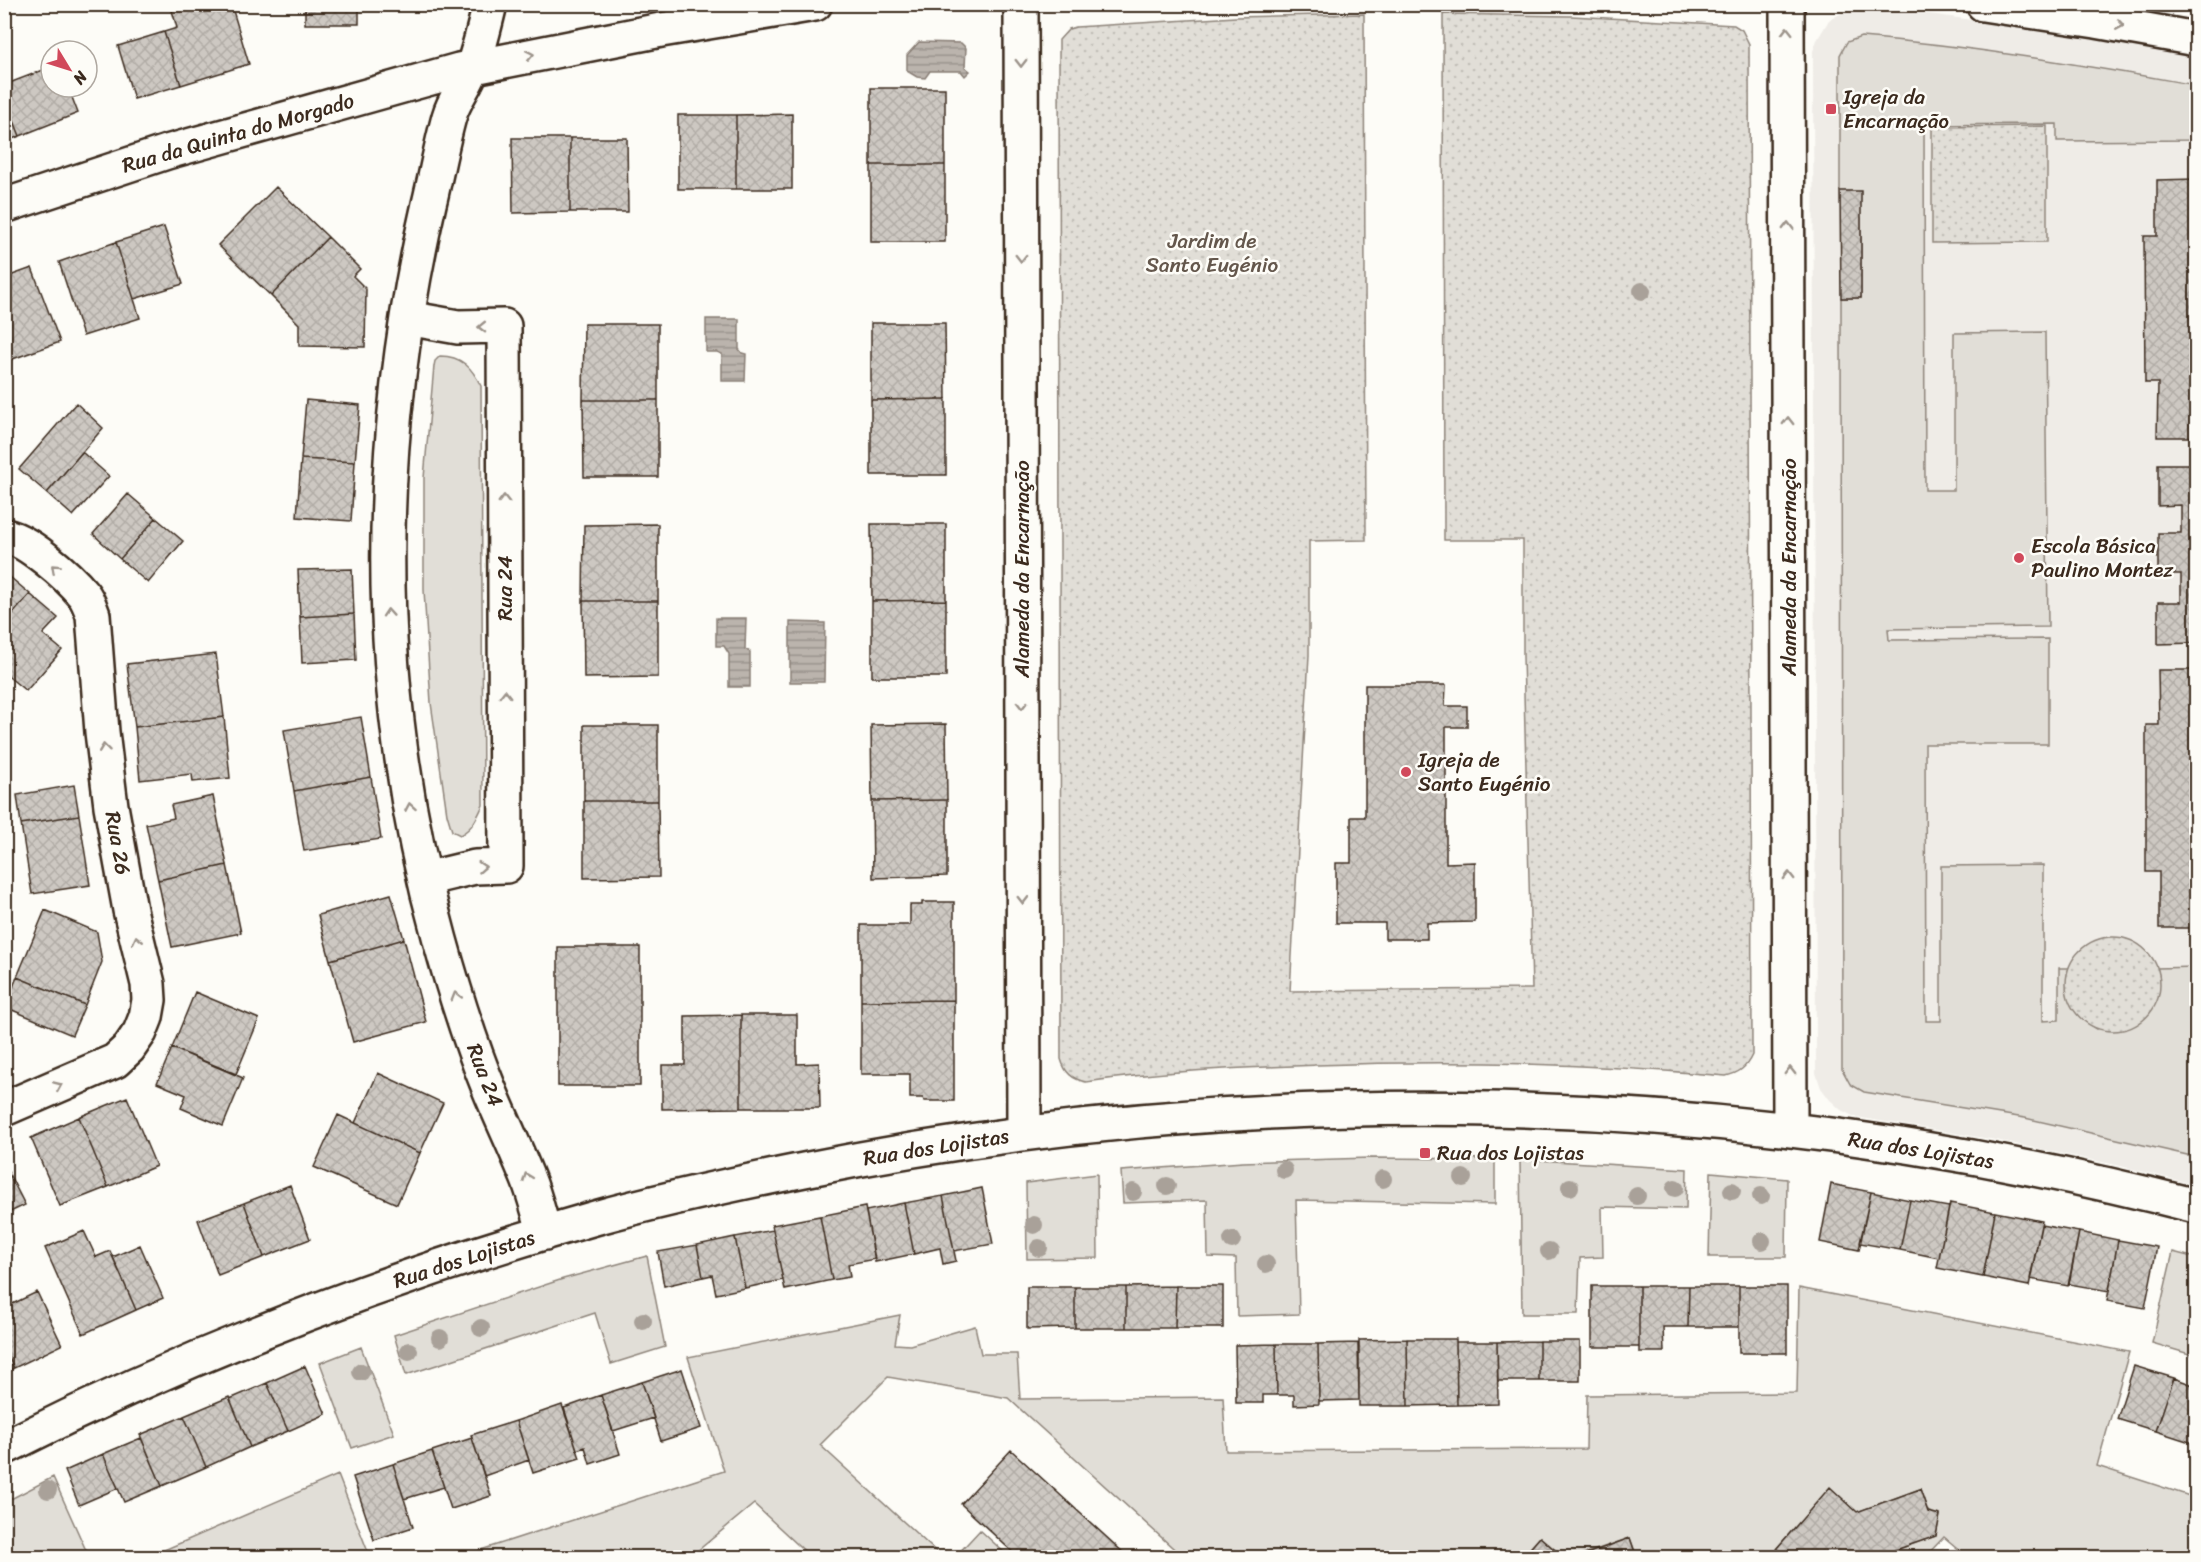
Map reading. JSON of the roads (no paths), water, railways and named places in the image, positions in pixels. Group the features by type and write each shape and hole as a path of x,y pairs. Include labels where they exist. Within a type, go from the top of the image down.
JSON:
{"street":[{"name":"Rua 24","path":"490,4 473,67 450,114 416,263 406,318 392,432 387,516 388,599 393,683 403,765 415,837 439,937 460,1007 489,1089 529,1181 544,1233"},
{"path":"661,30 691,4"},
{"path":"473,67 661,30 815,4"},
{"name":"Alameda da Encarnação","path":"1021,4 1024,1133"},
{"name":"Alameda da Encarnação","path":"1787,4 1790,1129"},
{"path":"1983,4 2052,10 2196,39"},
{"name":"Rua da Quinta do Morgado","path":"4,206 187,146 473,67"},
{"name":"Rua 24","path":"406,318 458,327 504,326 506,866 475,867 425,879"},
{"name":"Rua 26","path":"4,536 26,542 75,586 89,604 93,615 102,732 111,806 130,910 148,984 149,1000 140,1032 129,1048 115,1060 4,1109"},
{"name":"Rua dos Lojistas","path":"4,1448 186,1361 288,1320 413,1274 544,1233 606,1215 750,1180 864,1158 1024,1133 1160,1119 1286,1111 1413,1108 1596,1113 1790,1129 1982,1159 2114,1185 2196,1206"}],"place":[{"name":"Igreja da Encarnação","path":"1831,109"},
{"name":"Escola Básica Paulino Montez","path":"2019,558"},
{"name":"Igreja de Santo Eugénio","path":"1406,772"},
{"name":"Rua dos Lojistas","path":"1425,1153"}],"park label":[{"name":"Jardim de Santo Eugénio","path":"1212,253"}]}
